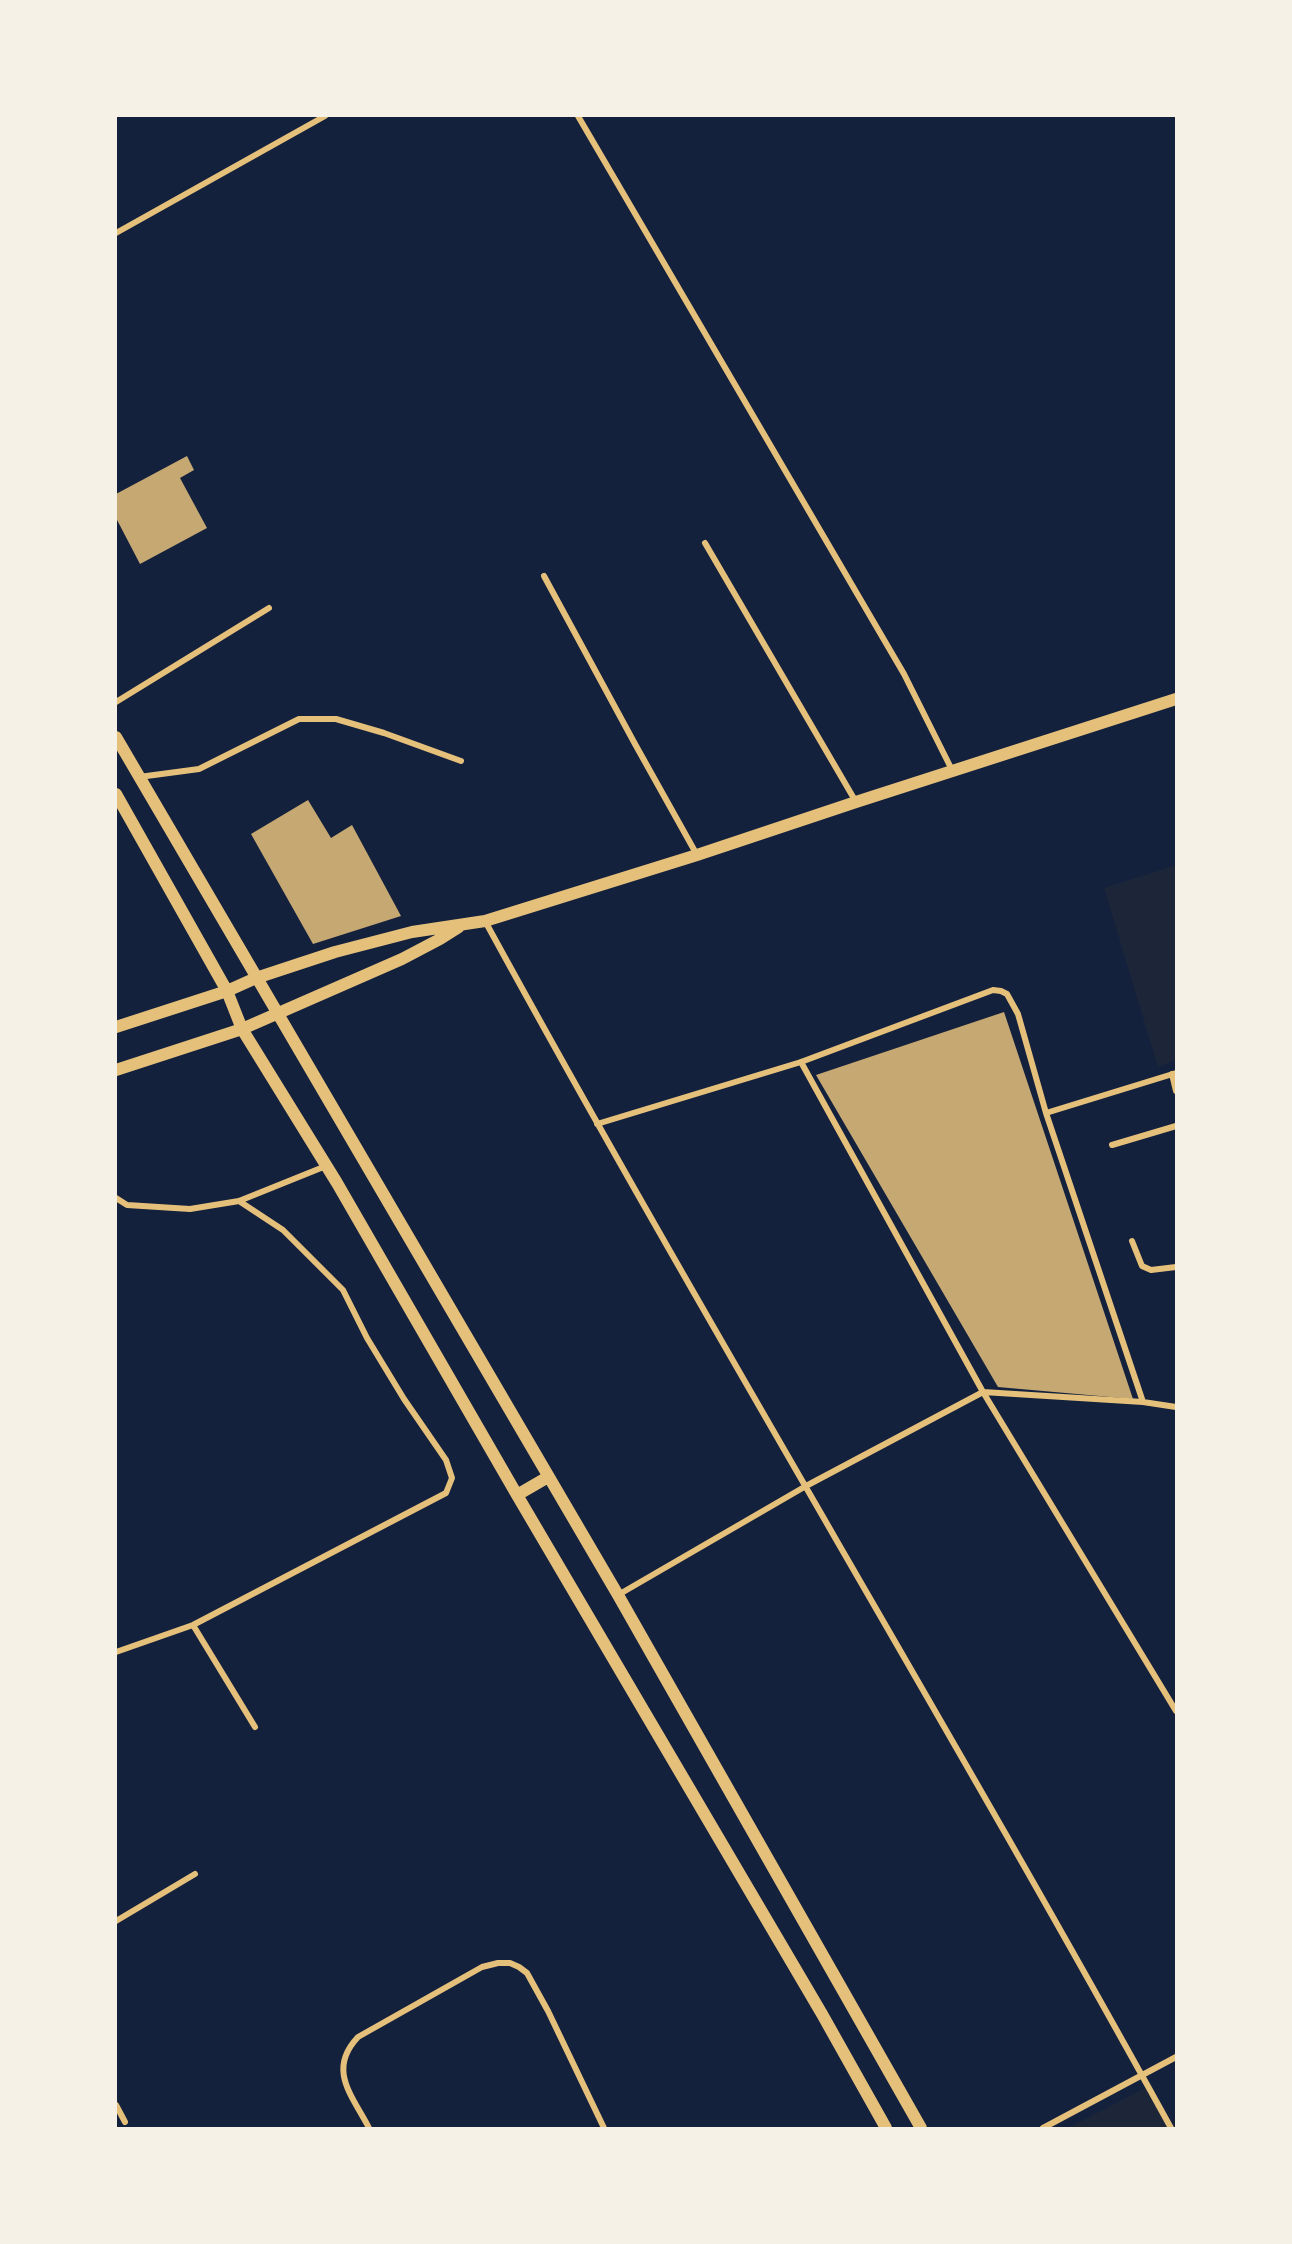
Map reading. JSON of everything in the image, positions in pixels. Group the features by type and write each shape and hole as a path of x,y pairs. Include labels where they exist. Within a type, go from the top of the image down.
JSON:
{"main road":[{"path":"116,1027 227,991 256,978 379,940 485,921 698,855 856,801 1176,699"},
{"path":"116,737 618,1595 921,2128"},
{"path":"116,794 227,991 242,1029 326,1166 822,2014 886,2128"},
{"path":"116,1070 242,1029 402,959 462,925"},
{"path":"517,1495 548,1477"}],"street":[{"path":"116,233 325,116"},
{"path":"578,116 904,674 952,770"},
{"path":"705,543 856,801"},
{"path":"544,576 634,744 698,855"},
{"path":"116,702 269,608"},
{"path":"138,777 199,769 299,720 336,719 384,733 461,761"},
{"path":"485,921 597,1124 1171,2128"},
{"path":"597,1124 801,1062 993,990 1007,994 1018,1014 1046,1113 1143,1402"},
{"path":"801,1062 983,1392 1176,1711"},
{"path":"1046,1113 1174,1074 1176,1092"},
{"path":"1112,1145 1176,1126"},
{"path":"116,1198 127,1205 190,1209 239,1201 326,1166"},
{"path":"116,1652 193,1625 446,1493 452,1478 446,1460 398,1389 343,1290 283,1230 239,1201"},
{"path":"1132,1241 1142,1266 1151,1270 1176,1267"},
{"path":"618,1595 806,1486 983,1392 1143,1402 1176,1407"},
{"path":"193,1625 255,1728"},
{"path":"116,1921 195,1874"},
{"path":"369,2128 342,2074 343,2058 349,2046 358,2037 458,1978 482,1967 498,1963 510,1963 527,1973 553,2021 604,2128"},
{"path":"1043,2128 1176,2057"},
{"path":"116,2105 125,2121"}],"shaded area":[{"path":"1176,865 1176,1060 1158,1067 1104,888"},
{"path":"1145,2088 1168,2128 1068,2128"}],"building":[{"path":"187,456 194,470 180,478 207,528 140,564 116,518 116,494"},
{"path":"308,800 331,838 352,825 401,916 313,944 251,834"},
{"path":"1004,1012 1133,1399 998,1387 816,1075"}]}
